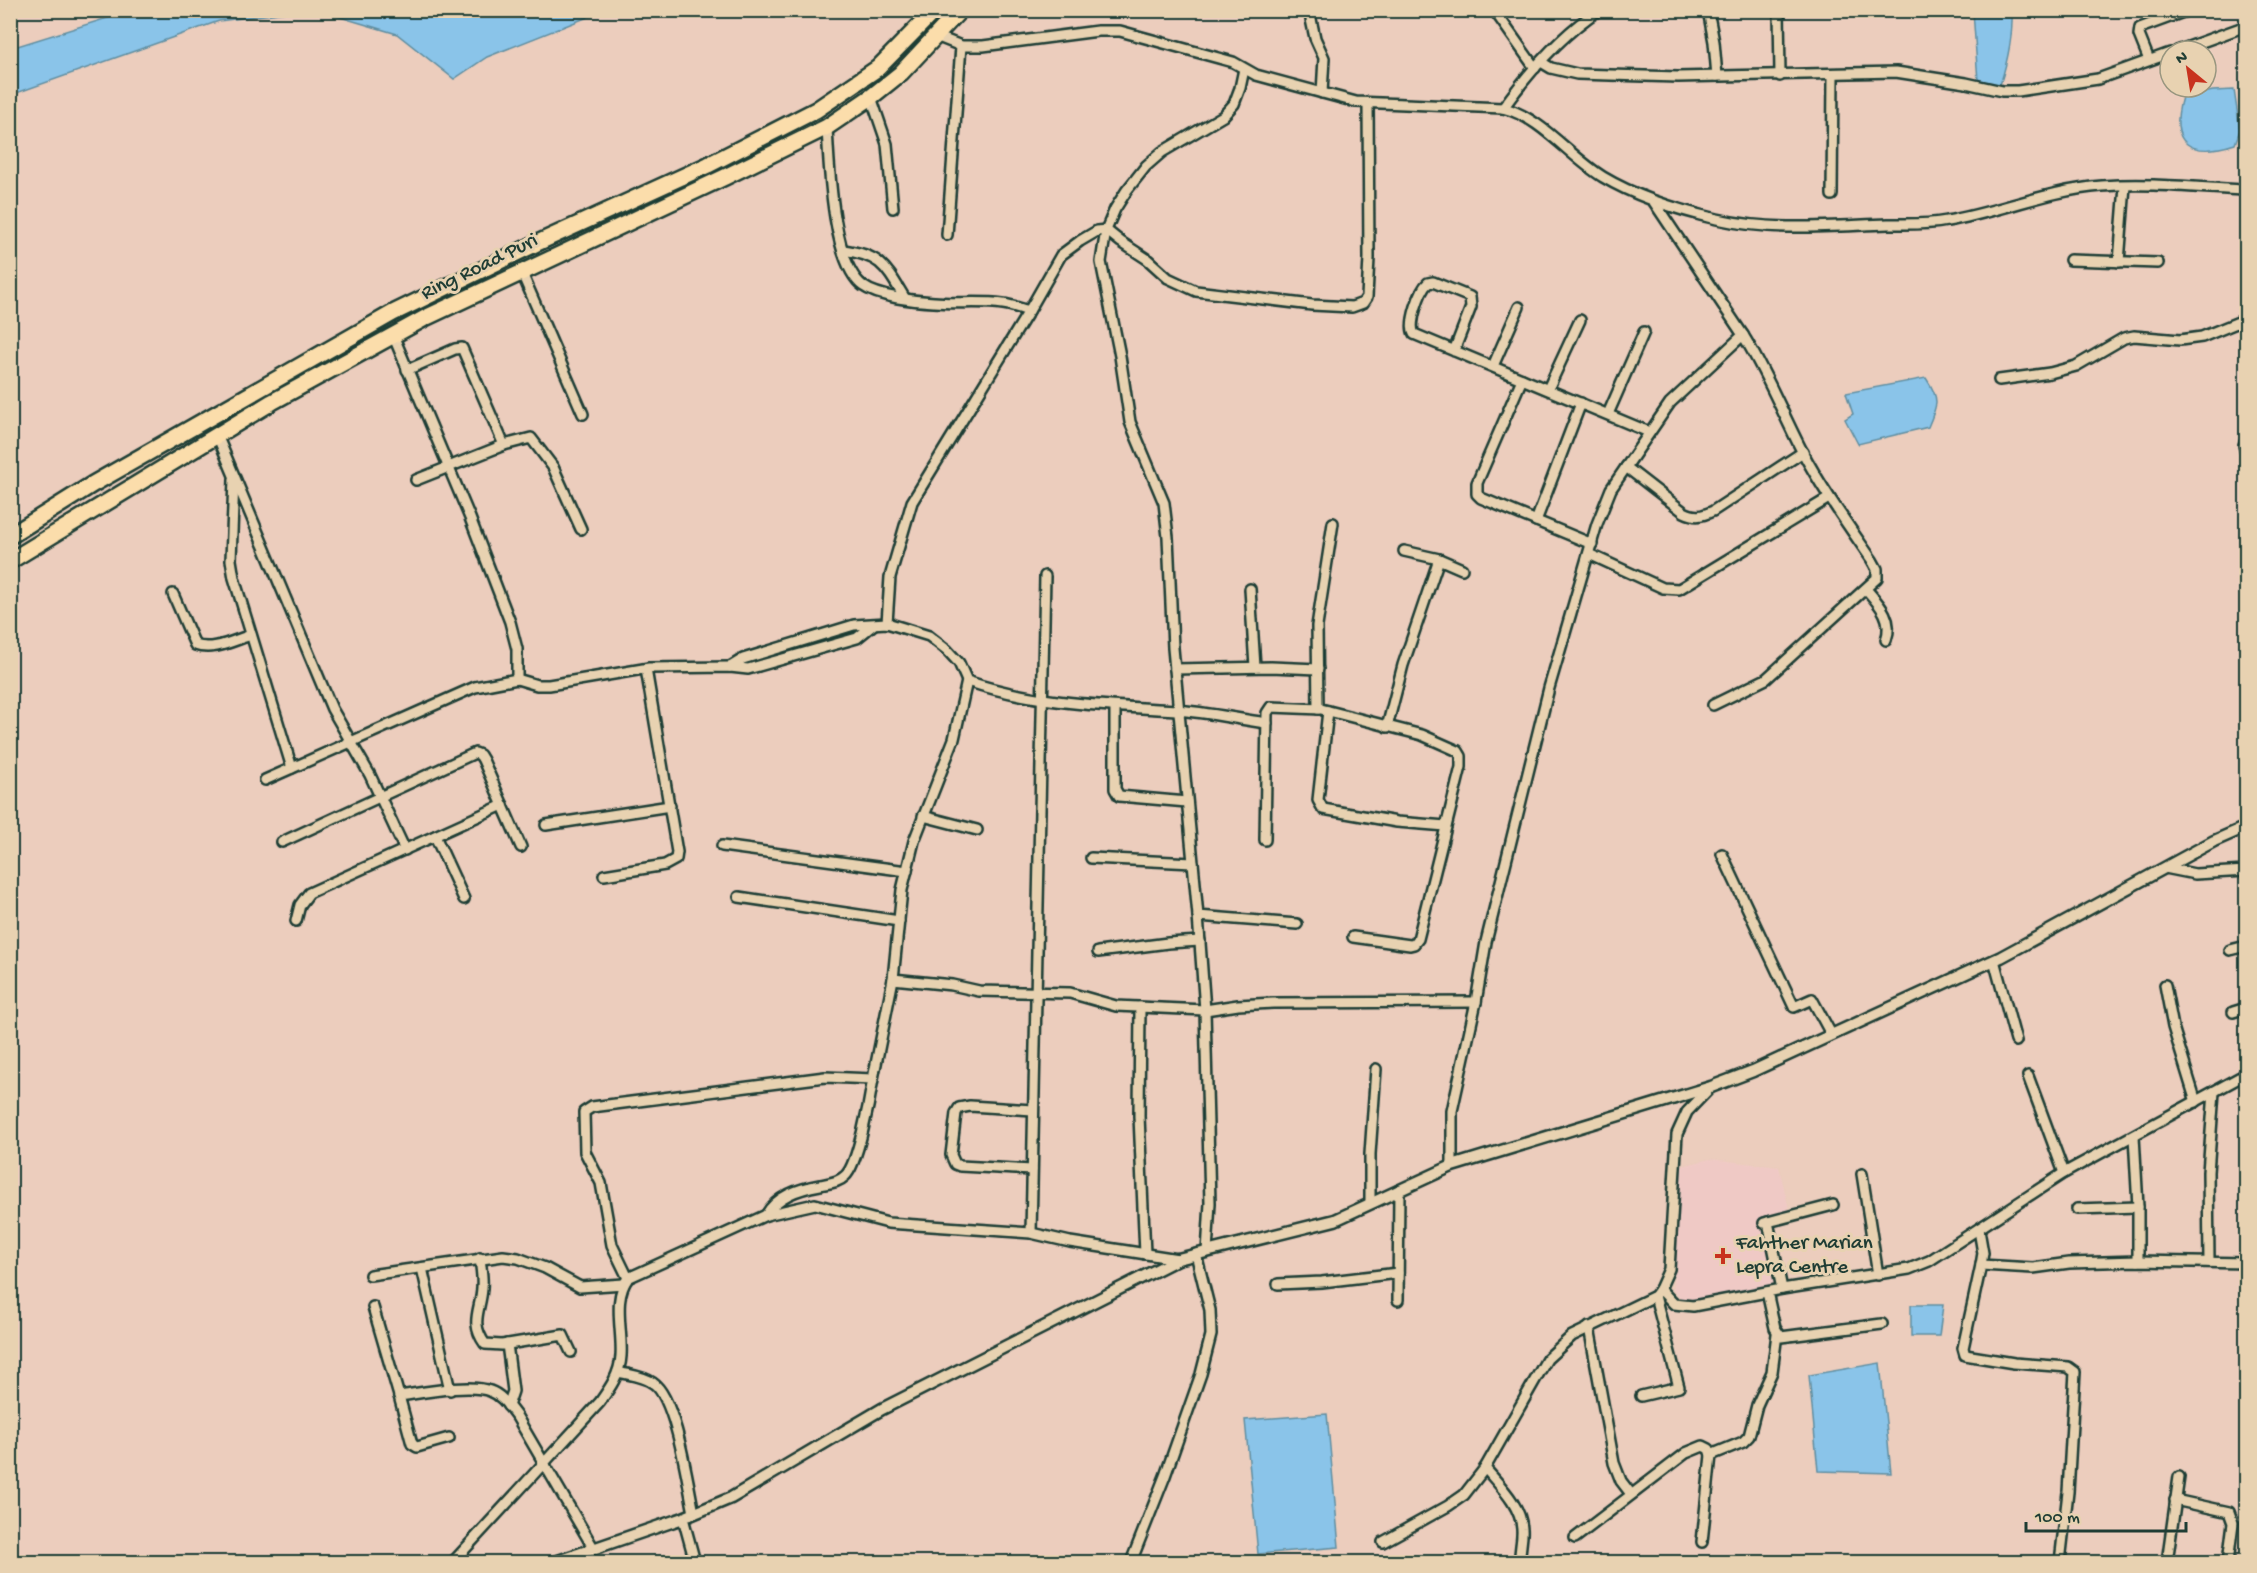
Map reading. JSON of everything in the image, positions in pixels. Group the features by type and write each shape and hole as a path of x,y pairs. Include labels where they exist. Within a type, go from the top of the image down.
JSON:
{"highway":[{"name":"Ring Road Puri","path":"10,536 93,484 393,313 535,244 708,165 816,110 878,68 935,10"},
{"name":"Ring Road Puri","path":"10,561 217,435 393,335 521,271 827,128 901,73 960,10"}],"street":[{"path":"1309,10 1315,38 1324,58 1322,93"},
{"path":"1494,10 1538,65 1577,74 1717,76 1896,72 1936,77 2002,91 2098,80 2158,57"},
{"path":"1503,108 1569,32 1599,10"},
{"path":"1708,10 1717,76"},
{"path":"1779,10 1780,75"},
{"path":"2149,60 2139,35 2140,28 2189,10"},
{"path":"2210,39 2247,26"},
{"path":"936,36 961,45 983,46 1098,31 1120,31 1233,62 1256,75 1356,102 1503,108 1513,111 1530,122 1602,176 1654,202 1718,220 1784,228 1919,225 1947,222 2068,191 2102,186 2247,190"},
{"path":"947,235 961,45"},
{"path":"1131,1563 1201,1374 1211,1335 1210,1310 1201,1253 1210,1203 1205,1010 1175,669 1168,537 1164,503 1130,422 1126,406 1120,356 1101,262 1106,230 1127,190 1146,166 1162,152 1223,116 1234,104 1244,69"},
{"path":"1832,195 1833,74"},
{"path":"871,97 887,144 893,208"},
{"path":"887,622 890,578 912,502 1061,255 1089,236 1097,231 1106,230 1147,259 1168,278 1196,291 1312,305 1358,306 1363,303 1367,297 1368,277 1368,103"},
{"path":"827,128 831,198 850,271 861,285 879,293 931,302 1002,304 1029,311"},
{"path":"2119,262 2125,186"},
{"path":"1654,202 1762,366 1803,452 1829,498 1877,569 1877,578 1866,589 1766,679 1713,705"},
{"path":"843,250 861,252 877,260 886,268 904,297"},
{"path":"2070,260 2158,263"},
{"path":"521,271 583,414"},
{"path":"1454,351 1471,307 1470,297 1433,282 1428,283 1422,291 1411,329 1419,337 1649,432"},
{"path":"1493,366 1519,307"},
{"path":"1999,380 2050,373 2076,366 2124,338 2134,336 2165,339 2191,338 2222,330 2247,319"},
{"path":"1548,389 1580,320"},
{"path":"1608,414 1644,332"},
{"path":"393,335 510,622 517,649 517,679"},
{"path":"1452,1166 1452,1112 1476,1002 1486,942 1549,688 1611,489 1670,403 1743,335"},
{"path":"407,370 462,348 504,445"},
{"path":"1522,379 1475,489 1481,498 1592,544"},
{"path":"1536,521 1581,404"},
{"path":"217,435 332,709 362,760 405,850"},
{"path":"416,480 504,445 531,438 553,467 581,529"},
{"path":"2247,441 2244,445 2247,453"},
{"path":"1626,467 1684,512 1693,516 1702,516 1803,452"},
{"path":"235,477 231,560 251,635 292,768"},
{"path":"1589,554 1663,588 1679,589 1829,498"},
{"path":"1333,523 1318,617 1318,669 1323,710 1318,800 1323,809 1397,822 1446,826"},
{"path":"1404,551 1439,559 1462,569"},
{"path":"1387,726 1403,665 1439,559"},
{"path":"1030,1233 1045,576"},
{"path":"1250,589 1255,667"},
{"path":"1866,589 1886,616 1890,628 1886,640"},
{"path":"173,594 195,645 202,648 211,647 251,635"},
{"path":"266,780 475,687 517,679 537,685 549,685 646,669 730,667 748,669 857,638 873,625 887,622 929,636 947,650 959,663 967,681 954,739 914,841 902,890 893,979 870,1101 849,1173 838,1181 813,1186 784,1196 771,1206 766,1215"},
{"path":"1175,669 1255,667 1318,669"},
{"path":"604,875 665,865 676,859 670,806 646,669"},
{"path":"967,681 1014,696 1042,700 1179,711 1267,723"},
{"path":"1265,840 1267,723 1268,709 1271,706 1323,710 1422,735 1458,751 1461,756 1461,767 1418,939 1410,945 1353,938"},
{"path":"1115,707 1115,789 1119,796 1187,802"},
{"path":"282,843 475,753 480,754 483,760 521,848"},
{"path":"296,921 300,904 309,893 503,805"},
{"path":"546,825 670,806"},
{"path":"923,816 977,830"},
{"path":"555,1563 688,1516 731,1498 882,1409 1178,1259 1335,1220 1452,1166 1711,1087 1753,1071 1994,960 2214,841 2247,827"},
{"path":"435,836 464,899"},
{"path":"722,846 907,871"},
{"path":"1722,854 1794,1007 1812,999 1831,1034"},
{"path":"1091,858 1193,863"},
{"path":"2164,868 2195,874 2247,871"},
{"path":"739,897 899,921"},
{"path":"1198,916 1297,924"},
{"path":"1098,952 1200,941"},
{"path":"2230,950 2247,946"},
{"path":"1994,960 2016,1041"},
{"path":"893,979 979,990 1070,993 1116,1006 1205,1010 1273,1003 1476,1002"},
{"path":"2165,985 2173,1027 2196,1102"},
{"path":"1140,1007 1139,1116 1145,1254"},
{"path":"2233,1012 2247,1008"},
{"path":"1370,1203 1370,1154 1377,1069"},
{"path":"1658,1293 1674,1304 1693,1306 1909,1269 1929,1261 1950,1245 1979,1230 2064,1173 2247,1074"},
{"path":"2028,1076 2064,1173"},
{"path":"453,1563 600,1402 618,1372 621,1356 620,1301 626,1281 612,1245 601,1183 584,1147 583,1116 588,1109 825,1077 873,1079"},
{"path":"1641,1396 1679,1387 1658,1293 1669,1269 1677,1134 1687,1112 1711,1087"},
{"path":"2209,1262 2208,1172 2214,1092"},
{"path":"1032,1170 960,1166 955,1164 951,1155 956,1113 959,1108 970,1106 1033,1110"},
{"path":"2134,1136 2138,1261"},
{"path":"1862,1174 1878,1275"},
{"path":"1398,1300 1399,1190"},
{"path":"370,1275 503,1256 518,1258 545,1268 580,1287 626,1281 766,1215 816,1204 888,1223 1030,1233 1070,1242 1178,1259"},
{"path":"1782,1289 1766,1222 1833,1205"},
{"path":"2077,1209 2138,1207"},
{"path":"1979,1230 1983,1253 1963,1348 1965,1355 2014,1363 2068,1367 2075,1372 2068,1492 2060,1563"},
{"path":"480,1258 482,1288 476,1322 485,1344 491,1346 563,1335 571,1352"},
{"path":"1981,1265 2033,1268 2068,1263 2138,1261 2247,1263"},
{"path":"422,1268 450,1390"},
{"path":"1278,1284 1322,1282 1398,1273"},
{"path":"1711,1455 1743,1442 1749,1436 1757,1405 1772,1372 1777,1334 1767,1292"},
{"path":"1383,1542 1456,1500 1474,1483 1485,1468 1547,1359 1572,1336 1658,1293"},
{"path":"373,1307 412,1444 417,1447 449,1438"},
{"path":"1777,1334 1781,1338 1787,1338 1882,1324"},
{"path":"1589,1326 1614,1463 1621,1481 1631,1494"},
{"path":"507,1344 513,1390 508,1406"},
{"path":"618,1372 653,1383 664,1397 675,1428 695,1563"},
{"path":"399,1396 474,1388 490,1391 504,1400 594,1549"},
{"path":"1575,1538 1631,1494 1694,1449 1703,1446 1709,1449 1711,1455 1702,1542"},
{"path":"1485,1468 1511,1500 1520,1516 1523,1530 1520,1563"},
{"path":"2167,1563 2179,1477"},
{"path":"2175,1500 2229,1512 2233,1523 2228,1563"}],"shaded area":[{"name":"Fahther Marian Lepra Centre","path":"1710,1159 1779,1167 1791,1218 1767,1225 1779,1287 1685,1303 1673,1290 1678,1167"}],"water":[{"path":"130,11 294,11 219,21 11,95 11,48"},
{"path":"320,11 603,11 487,57 454,79 397,34"},
{"path":"1973,11 2012,11 2012,30 2000,85 1978,81"},
{"path":"2234,90 2240,130 2235,144 2220,148 2195,148 2181,137 2178,127 2182,99 2218,99 2218,91"},
{"path":"1926,378 1934,391 1936,402 1928,427 1858,444 1845,419 1853,414 1846,393"},
{"path":"1911,1305 1943,1305 1939,1336 1911,1336"},
{"path":"1880,1363 1891,1473 1818,1471 1809,1375"},
{"path":"1327,1414 1339,1547 1258,1554 1245,1420"}],"place":[{"name":"Fahther Marian Lepra Centre","path":"1723,1256"}]}
